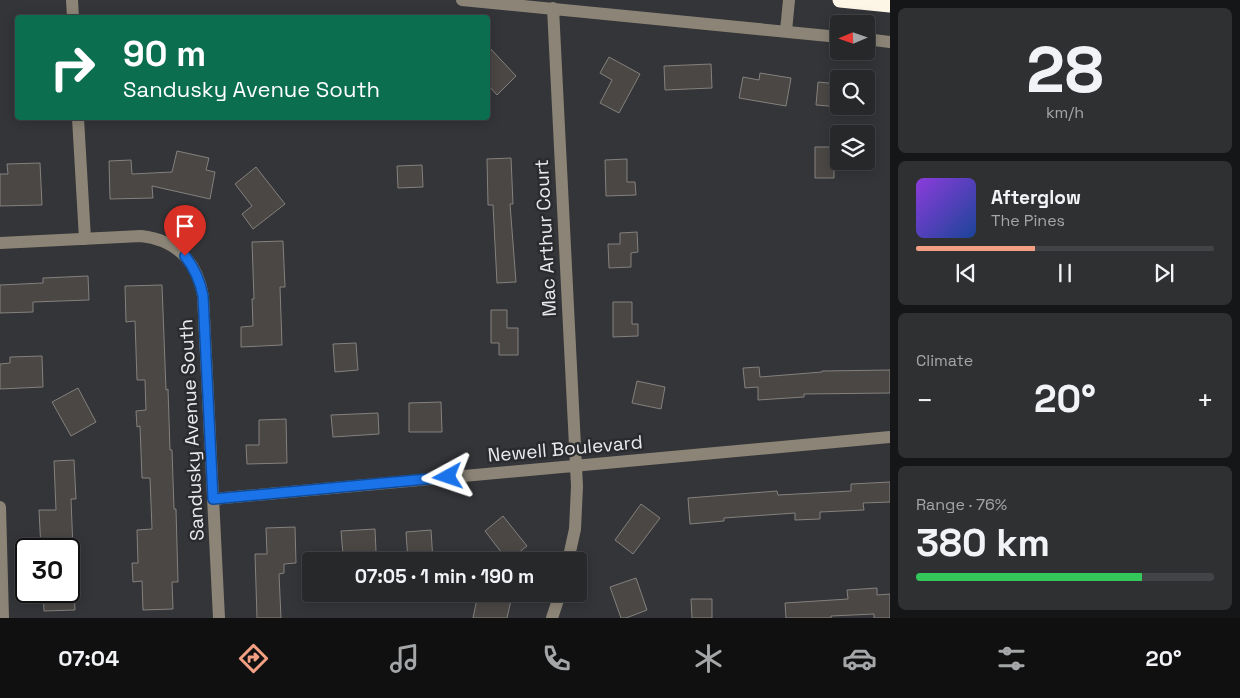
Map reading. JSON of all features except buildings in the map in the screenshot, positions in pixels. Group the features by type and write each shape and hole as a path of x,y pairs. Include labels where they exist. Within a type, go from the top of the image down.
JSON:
{"highway":[{"path":"840,0 890,5"}],"street":[{"path":"72,0 73,15"},
{"path":"462,0 830,35"},
{"path":"786,31 789,0"},
{"name":"Mac Arthur Court","path":"553,8 577,486 575,529 570,552"},
{"path":"875,40 890,42"},
{"path":"78,120 85,238"},
{"name":"Sandusky Avenue South","path":"0,243 85,238 151,237 177,250 194,267 200,280 203,296 219,618"},
{"name":"Newell Boulevard","path":"213,499 890,437"},
{"path":"0,507 3,618"},
{"path":"552,618 557,602"}],"route":[{"path":"185,256 194,267 200,280 203,296 213,499 448,477"}]}
